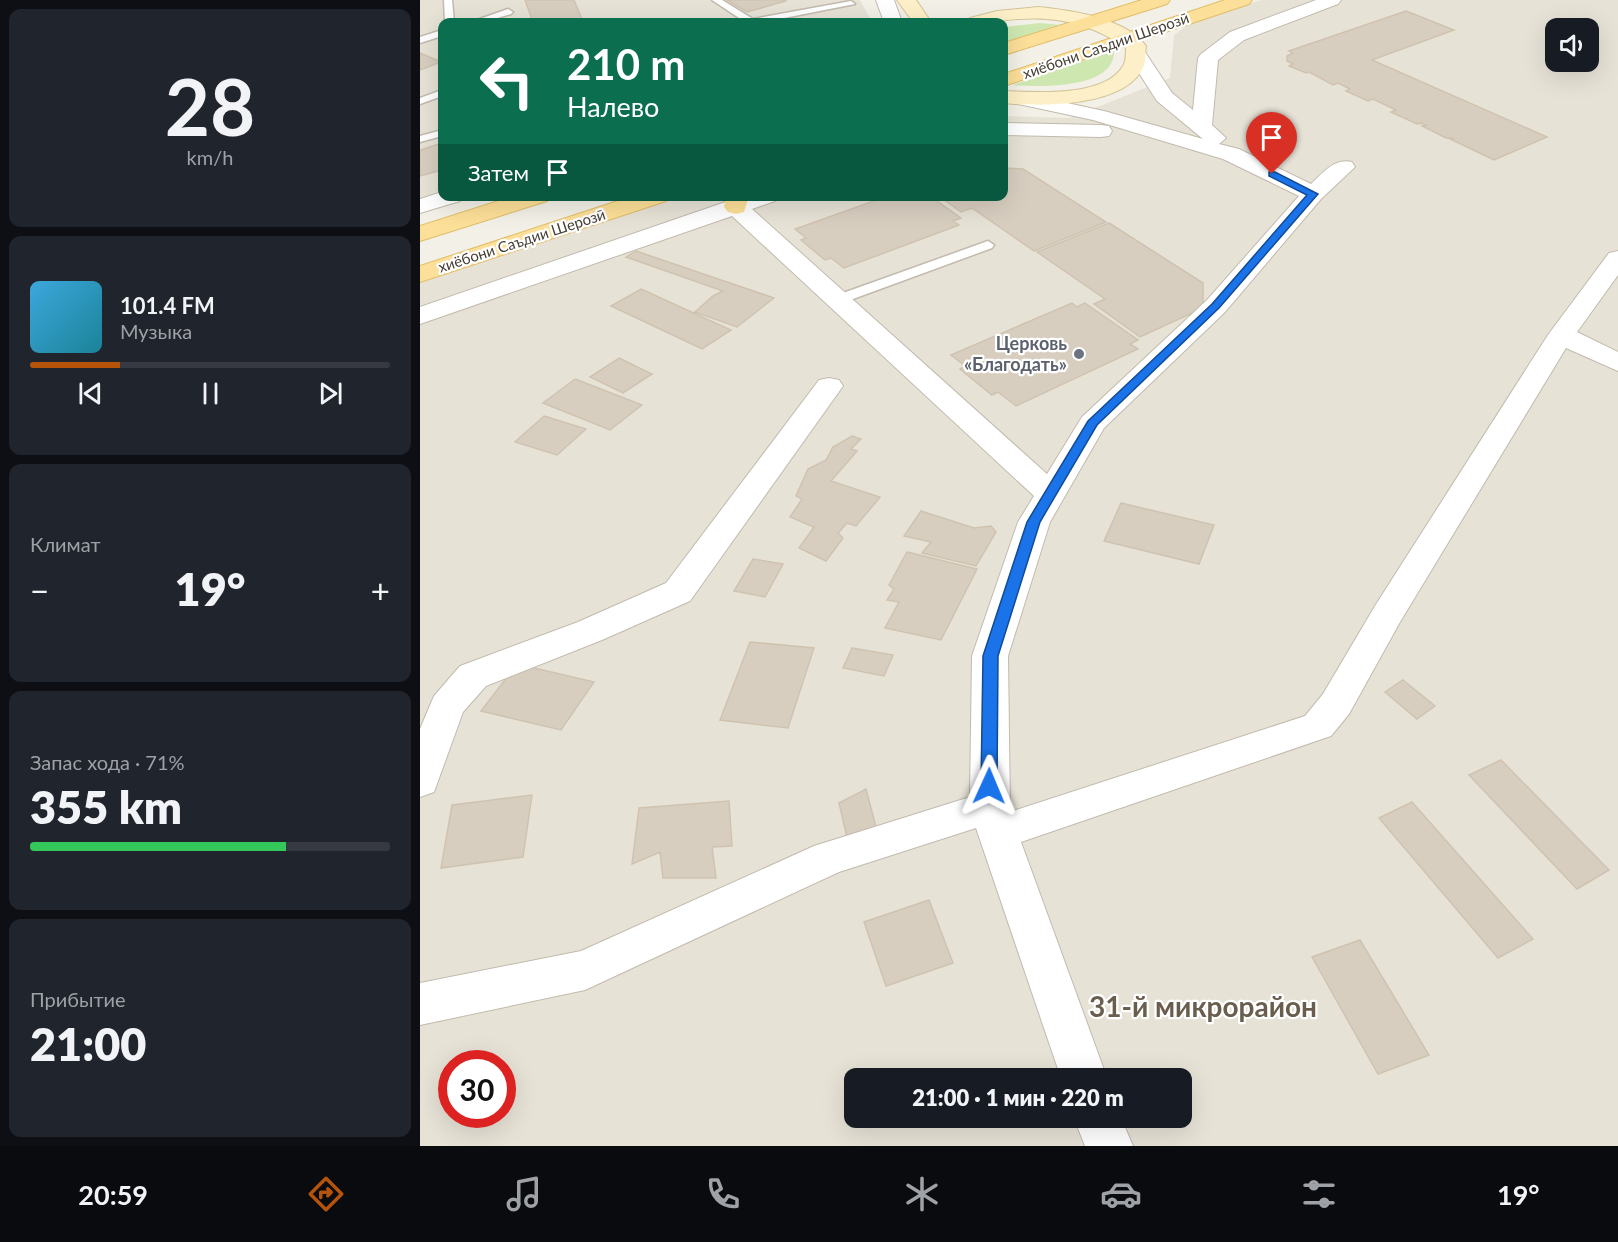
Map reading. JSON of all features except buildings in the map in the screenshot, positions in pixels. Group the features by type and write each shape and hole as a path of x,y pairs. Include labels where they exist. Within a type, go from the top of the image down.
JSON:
{"main road":[{"path":"906,0 920,18"},
{"name":"хиёбони Саъдии Шерозӣ","path":"1008,48 1161,0"},
{"name":"хиёбони Саъдии Шерозӣ","path":"1008,79 1132,47 1243,0"},
{"path":"983,4 1010,16"},
{"path":"999,18 1039,14 1092,21 1117,31 1132,47 1134,69 1119,82 1092,93 1058,99 1012,98"},
{"path":"420,234 523,201"},
{"name":"хиёбони Саъдии Шерозӣ","path":"420,274 643,201"}],"street":[{"path":"885,0 892,18"},
{"path":"1202,125 1208,58 1237,36 1332,0"},
{"path":"1132,47 1164,97 1202,125 1231,154"},
{"path":"1012,98 1097,115 1231,154 1313,194"},
{"path":"1008,129 1083,130 1172,136"},
{"path":"1080,1068 993,820 990,656 1034,522 1092,423 1216,306 1313,194 1344,167"},
{"path":"420,207 438,201"},
{"path":"420,316 737,202 837,300 1050,494"},
{"path":"420,1004 585,970 828,858 993,820 1318,726 1336,704 1387,615 1561,335 1618,258"},
{"path":"1561,335 1618,363"},
{"path":"420,781 447,706 473,676 590,631 678,592 829,386"},
{"path":"1102,1128 1108,1146"}],"lane":[{"path":"448,0 450,18"},
{"path":"716,0 745,18"},
{"path":"773,18 851,3"},
{"path":"491,18 506,14"},
{"path":"420,40 438,34"},
{"path":"420,101 438,94"},
{"path":"420,139 438,134"},
{"path":"837,300 988,245"}],"shaded area":[{"path":"420,0 860,0 870,18 438,18 438,201 461,201 420,214"},
{"path":"1261,0 1618,0 1618,1146 420,1146 420,282 663,201 1008,201 1008,116 1070,118 1170,78 1174,35 1192,22"}],"green space":[{"path":"1040,23 1061,25 1008,42 1008,27"},
{"path":"1114,50 1111,63 1103,73 1090,79 1057,85 1013,85"}],"place":[{"name":"Церковь «Благодать»","path":"1079,354"}],"district":[{"name":"31-й микрорайон","path":"1203,1007"}],"route":[{"path":"989,786 990,656 1034,522 1092,423 1216,306 1313,194 1272,174"}]}
